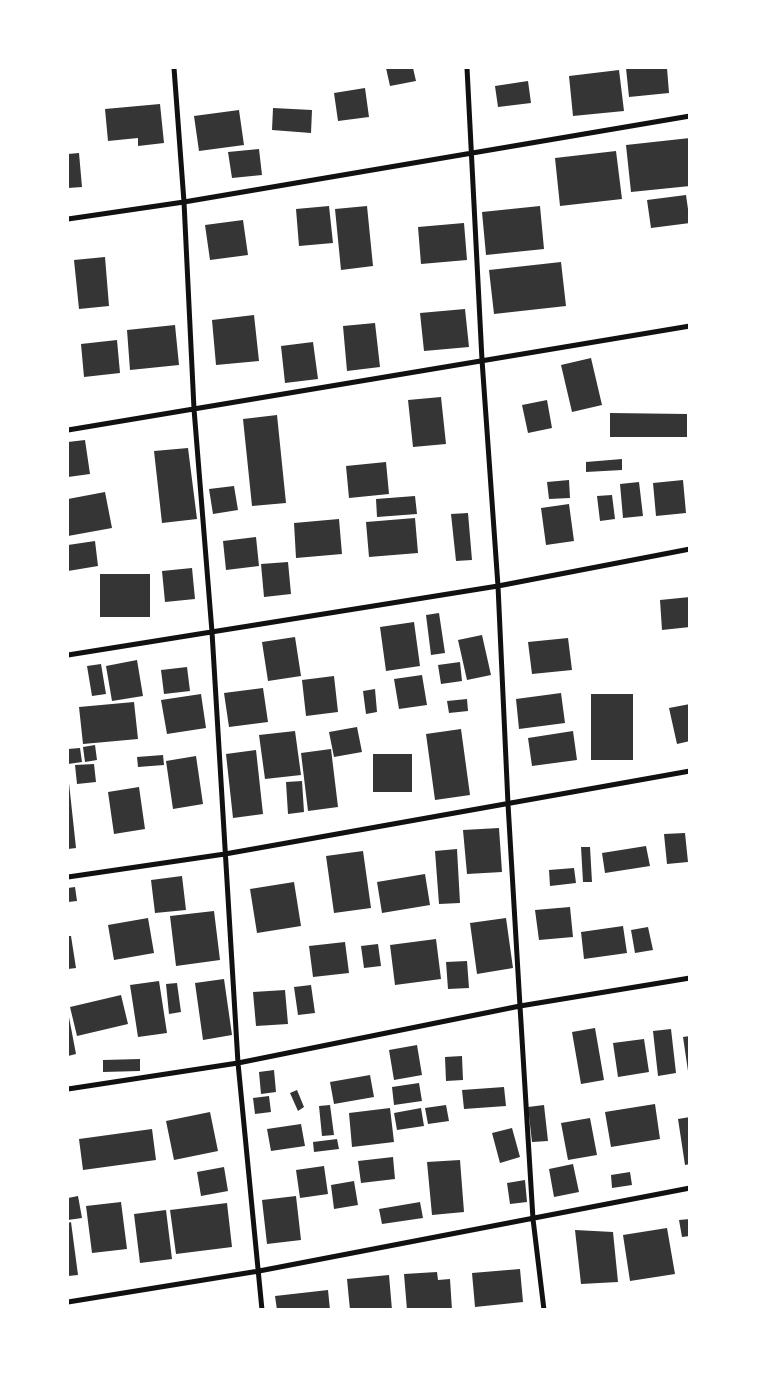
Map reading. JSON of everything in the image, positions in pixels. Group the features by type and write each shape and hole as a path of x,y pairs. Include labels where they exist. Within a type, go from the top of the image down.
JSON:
{"street":[{"path":"174,68 184,202 194,409 212,632 238,1063 262,1310"},
{"path":"467,68 482,360 498,586 508,804 533,1219 544,1310"},
{"path":"68,219 184,202 690,116"},
{"path":"68,430 690,326"},
{"path":"68,655 498,586 690,549"},
{"path":"68,877 225,854 690,771"},
{"path":"68,1089 238,1063 520,1006 690,978"},
{"path":"68,1302 259,1271 690,1188"}],"building":[{"path":"386,68 413,68 416,81 390,86"},
{"path":"626,68 667,68 669,93 629,97"},
{"path":"619,70 624,111 573,116 569,76"},
{"path":"528,81 531,103 498,107 495,86"},
{"path":"365,88 369,117 338,121 334,93"},
{"path":"160,104 164,143 138,146 138,138 108,141 105,109"},
{"path":"273,108 312,110 311,133 272,130"},
{"path":"239,110 244,145 199,151 194,116"},
{"path":"690,138 690,186 631,192 626,145"},
{"path":"259,149 262,175 232,178 228,152"},
{"path":"616,151 622,199 560,206 555,158"},
{"path":"79,153 82,187 68,188 68,154"},
{"path":"686,195 690,223 651,228 647,200"},
{"path":"329,206 333,243 299,246 296,209"},
{"path":"367,206 373,266 341,270 335,209"},
{"path":"540,206 544,249 486,255 482,212"},
{"path":"243,220 248,255 210,260 205,225"},
{"path":"464,223 467,260 421,264 418,227"},
{"path":"105,257 109,306 79,309 74,260"},
{"path":"561,262 566,306 494,314 489,270"},
{"path":"465,309 469,347 424,351 420,313"},
{"path":"254,315 259,361 216,365 212,320"},
{"path":"375,323 380,367 347,371 343,326"},
{"path":"175,325 179,365 130,370 127,330"},
{"path":"117,340 120,373 84,377 81,344"},
{"path":"313,342 318,379 285,383 281,346"},
{"path":"591,358 602,405 572,412 561,365"},
{"path":"441,397 446,444 413,447 408,400"},
{"path":"547,400 552,428 528,433 522,405"},
{"path":"610,413 687,414 687,437 610,437"},
{"path":"277,415 286,503 252,506 243,419"},
{"path":"85,440 90,474 68,477 68,442"},
{"path":"188,448 197,519 162,523 154,451"},
{"path":"622,459 622,470 586,472 586,462"},
{"path":"386,462 389,494 349,498 346,466"},
{"path":"569,480 570,498 549,499 547,482"},
{"path":"683,480 686,513 656,516 653,483"},
{"path":"639,482 643,516 623,518 620,484"},
{"path":"234,486 238,510 213,514 209,489"},
{"path":"105,492 112,528 68,536 68,499"},
{"path":"612,495 615,519 600,521 597,496"},
{"path":"415,496 417,514 377,517 376,499"},
{"path":"569,504 574,541 546,545 541,508"},
{"path":"468,513 472,560 456,561 451,514"},
{"path":"415,518 418,553 369,557 366,522"},
{"path":"339,519 342,554 296,558 294,523"},
{"path":"256,537 259,566 226,570 223,541"},
{"path":"95,541 98,566 68,571 68,545"},
{"path":"288,562 291,594 264,597 261,564"},
{"path":"192,568 195,599 165,602 162,571"},
{"path":"100,574 150,574 150,617 100,617"},
{"path":"690,597 690,627 662,630 660,600"},
{"path":"439,613 445,653 431,655 426,615"},
{"path":"414,622 420,666 386,671 380,627"},
{"path":"482,635 491,675 467,680 458,640"},
{"path":"295,637 301,676 268,681 262,642"},
{"path":"568,638 572,670 532,674 528,642"},
{"path":"137,660 143,696 112,701 106,666"},
{"path":"460,662 462,681 441,684 438,665"},
{"path":"101,664 106,694 92,696 87,666"},
{"path":"187,667 190,691 164,694 161,670"},
{"path":"422,675 427,705 399,709 394,679"},
{"path":"334,676 338,712 306,716 302,680"},
{"path":"263,688 268,722 229,727 224,693"},
{"path":"375,689 377,712 366,714 363,691"},
{"path":"561,693 565,723 519,729 516,699"},
{"path":"201,694 206,728 167,734 161,700"},
{"path":"591,694 633,694 633,760 591,760"},
{"path":"467,699 468,711 449,713 447,701"},
{"path":"134,702 138,739 83,744 79,707"},
{"path":"690,704 690,741 677,744 669,708"},
{"path":"357,727 362,752 334,757 329,732"},
{"path":"461,729 470,795 435,800 426,734"},
{"path":"295,731 301,775 265,779 259,735"},
{"path":"573,731 577,760 532,766 528,738"},
{"path":"95,745 97,760 85,762 83,747"},
{"path":"80,748 82,762 68,764 68,749"},
{"path":"331,749 338,807 308,811 301,753"},
{"path":"256,750 263,814 233,818 226,754"},
{"path":"373,754 412,754 412,792 373,792"},
{"path":"163,755 164,765 138,767 137,757"},
{"path":"196,756 203,804 173,809 166,761"},
{"path":"94,764 96,782 77,784 75,765"},
{"path":"302,781 304,812 288,814 286,782"},
{"path":"68,784 76,848 68,849"},
{"path":"139,787 145,829 114,834 108,792"},
{"path":"499,828 502,872 467,874 463,830"},
{"path":"685,833 688,862 667,864 664,834"},
{"path":"646,846 650,866 605,873 602,853"},
{"path":"581,847 590,847 592,882 583,882"},
{"path":"457,849 460,903 439,904 435,851"},
{"path":"363,851 371,908 334,913 326,856"},
{"path":"574,868 576,883 550,886 549,870"},
{"path":"425,874 430,905 382,913 377,882"},
{"path":"182,876 186,910 155,913 151,880"},
{"path":"294,882 301,926 257,933 250,889"},
{"path":"75,887 77,901 68,902 68,888"},
{"path":"570,907 573,937 539,940 535,910"},
{"path":"214,911 220,960 176,966 170,916"},
{"path":"148,918 154,953 114,960 108,925"},
{"path":"506,918 513,968 477,974 470,923"},
{"path":"623,926 627,953 584,959 581,932"},
{"path":"648,927 653,950 635,953 631,930"},
{"path":"68,936 71,936 76,968 68,969"},
{"path":"436,939 441,979 395,985 390,945"},
{"path":"345,942 349,973 313,977 309,946"},
{"path":"378,944 381,966 364,968 361,946"},
{"path":"467,961 469,988 448,989 446,962"},
{"path":"224,979 232,1035 203,1040 195,983"},
{"path":"159,981 167,1033 138,1037 130,985"},
{"path":"177,983 181,1012 169,1014 166,984"},
{"path":"311,985 315,1013 298,1015 294,987"},
{"path":"285,990 288,1024 256,1026 253,992"},
{"path":"121,995 128,1024 77,1036 70,1007"},
{"path":"68,1012 76,1054 68,1056"},
{"path":"595,1028 604,1080 581,1084 572,1032"},
{"path":"671,1029 676,1073 658,1076 653,1031"},
{"path":"690,1036 690,1071 688,1071 683,1037"},
{"path":"644,1039 649,1072 618,1077 613,1043"},
{"path":"417,1045 422,1075 394,1080 389,1050"},
{"path":"462,1056 463,1080 446,1081 445,1057"},
{"path":"140,1059 140,1071 103,1072 103,1060"},
{"path":"274,1070 276,1092 261,1094 259,1072"},
{"path":"370,1075 374,1097 334,1104 330,1082"},
{"path":"419,1083 422,1101 394,1105 392,1087"},
{"path":"504,1087 506,1106 464,1109 462,1090"},
{"path":"297,1090 304,1107 298,1111 290,1093"},
{"path":"269,1096 271,1112 255,1114 253,1098"},
{"path":"655,1104 660,1139 611,1147 605,1112"},
{"path":"330,1105 334,1135 322,1136 319,1106"},
{"path":"446,1105 449,1121 428,1124 425,1108"},
{"path":"544,1105 548,1141 532,1142 528,1107"},
{"path":"390,1108 394,1142 352,1147 349,1113"},
{"path":"421,1108 424,1126 397,1130 394,1113"},
{"path":"210,1112 218,1151 174,1160 166,1121"},
{"path":"690,1117 690,1164 685,1165 678,1119"},
{"path":"590,1118 597,1155 568,1160 561,1123"},
{"path":"301,1124 305,1146 271,1151 267,1129"},
{"path":"512,1128 520,1157 500,1163 492,1133"},
{"path":"152,1129 156,1160 83,1170 79,1139"},
{"path":"337,1139 339,1149 314,1152 313,1142"},
{"path":"393,1157 395,1179 361,1183 358,1161"},
{"path":"460,1160 464,1212 432,1215 427,1162"},
{"path":"573,1164 579,1192 554,1197 549,1169"},
{"path":"324,1166 328,1194 300,1198 296,1170"},
{"path":"224,1167 228,1191 201,1196 197,1172"},
{"path":"630,1172 632,1185 612,1188 611,1175"},
{"path":"525,1180 527,1202 510,1204 507,1183"},
{"path":"354,1181 358,1205 334,1209 331,1185"},
{"path":"78,1196 82,1218 68,1220 68,1198"},
{"path":"296,1196 301,1240 267,1244 262,1200"},
{"path":"121,1202 127,1249 92,1253 86,1206"},
{"path":"420,1202 423,1218 382,1224 379,1209"},
{"path":"227,1203 232,1247 176,1254 170,1210"},
{"path":"166,1210 172,1259 140,1263 134,1214"},
{"path":"690,1219 690,1236 682,1237 679,1220"},
{"path":"71,1222 78,1275 68,1276 68,1223"},
{"path":"667,1228 675,1274 630,1281 623,1235"},
{"path":"575,1230 613,1232 618,1282 581,1284"},
{"path":"520,1269 523,1302 475,1307 472,1273"},
{"path":"437,1272 438,1280 450,1279 452,1310 407,1310 404,1274"},
{"path":"389,1275 392,1310 350,1310 347,1279"},
{"path":"328,1290 330,1310 277,1310 275,1296"}]}
